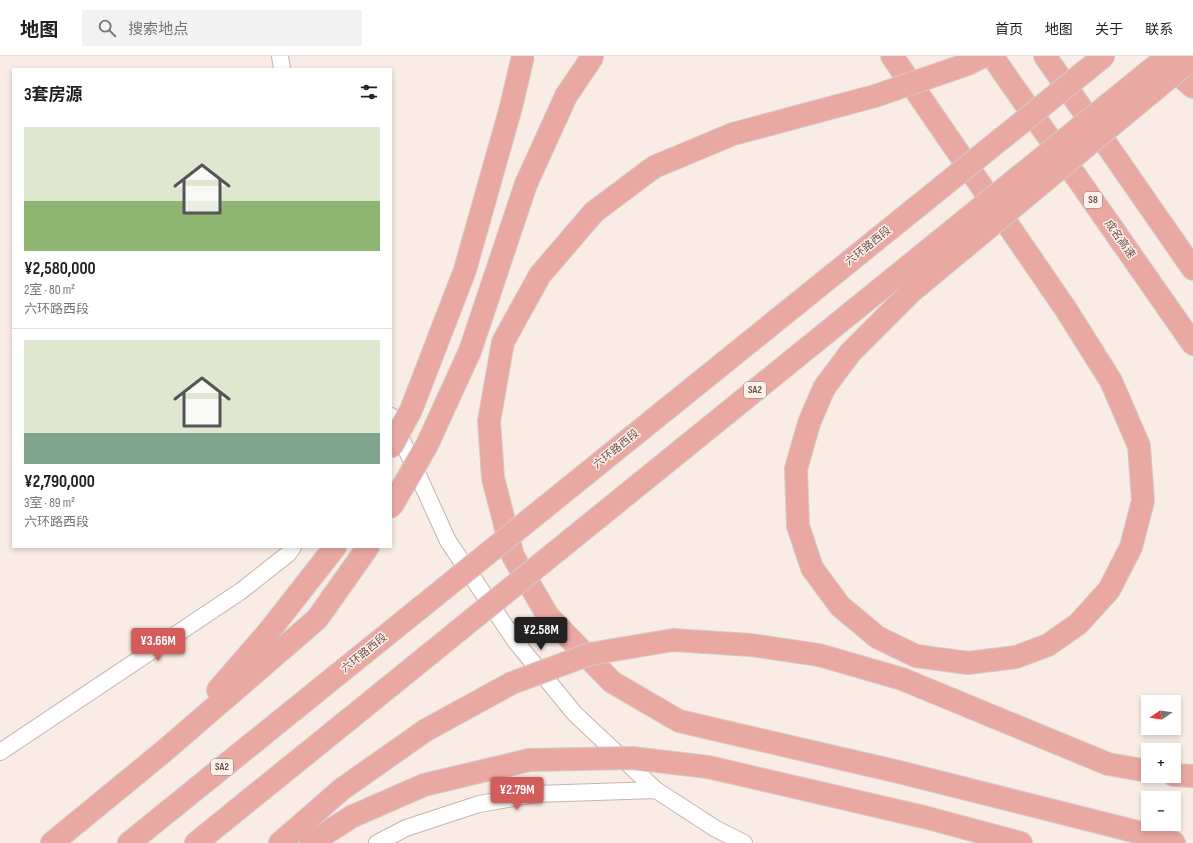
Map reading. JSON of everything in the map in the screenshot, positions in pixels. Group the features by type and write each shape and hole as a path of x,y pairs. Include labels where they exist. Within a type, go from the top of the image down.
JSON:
{"highway":[{"path":"392,445 411,410 465,270 509,114 523,56"},
{"path":"392,504 427,445 470,351 526,184 566,96 593,56"},
{"path":"984,56 968,64 875,96 733,134 654,167 594,212 540,275 503,342 489,421 493,478 513,556 548,616 612,682 679,721 899,772 1149,835 1174,843"},
{"name":"成名高速","path":"992,56 1193,344"},
{"path":"1044,56 1193,269"},
{"name":"六环路西段","path":"129,843 1104,56"},
{"path":"1158,56 1193,87"},
{"name":"SA2","path":"196,843 1168,56"},
{"path":"895,61 1065,308 1111,381 1139,446 1143,501 1131,547 1109,590 1078,624 1048,645 1016,657 968,663 916,656 877,637 840,606 812,568 798,526 796,469 809,423 824,388 850,353 912,291 1193,58"},
{"path":"164,752 270,630 334,548"},
{"path":"52,843 164,752 317,619 366,550"},
{"path":"280,843 342,789 426,730 512,683 590,654 673,640 751,645 819,655 902,679 1108,764 1141,770"},
{"path":"311,843 351,818 424,785 529,760 632,758 708,767 928,818 1020,843"},
{"path":"1181,775 1193,776"}],"street":[{"path":"280,56 282,68"},
{"path":"392,418 448,541 516,642 575,714 656,790 716,828 744,843"},
{"path":"0,752 241,591 288,554 291,548"},
{"path":"377,843 406,828 479,804 528,795 656,790"}]}
